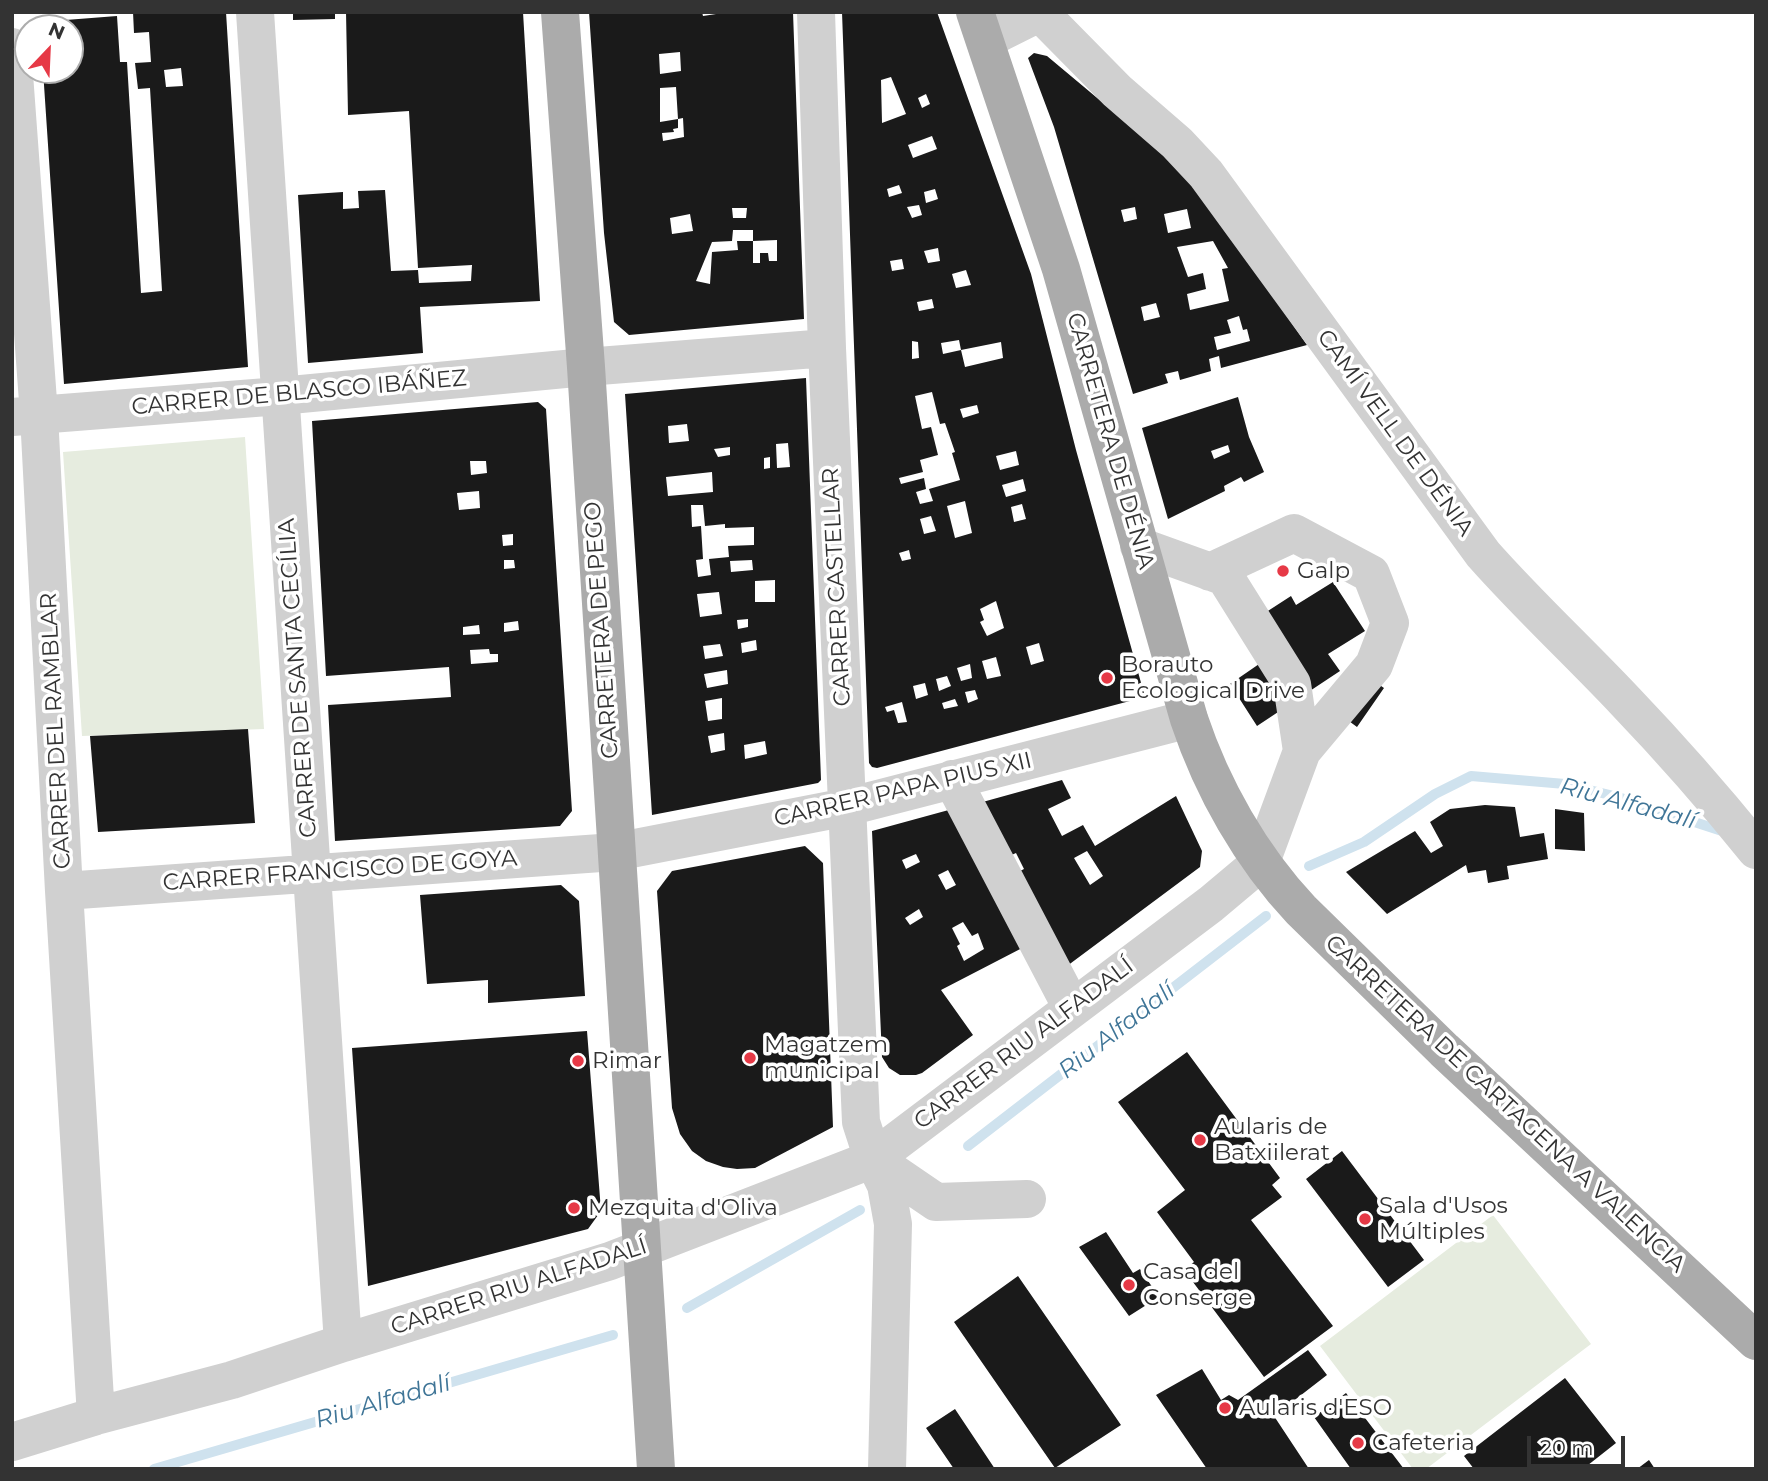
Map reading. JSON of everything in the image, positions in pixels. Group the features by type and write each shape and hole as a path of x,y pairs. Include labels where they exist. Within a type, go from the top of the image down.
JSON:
{"main road":[{"name":"CARRETERA DE PEGO","path":"560,12 586,367 642,1248"},
{"name":"CARRETERA DE DÉNIA","path":"980,26 1061,269 1201,757 1261,862"},
{"name":"CARRETERA DE CARTAGENA A VALENCIA","path":"1261,862 1279,888 1301,911 1756,1340"},
{"path":"642,1248 656,1469"}],"street":[{"name":"CARRER DE SANTA CECÍLIA","path":"255,12 343,1343"},
{"name":"CARRER CASTELLAR","path":"816,12 827,348 862,1122 873,1159 886,1185 893,1224 887,1469"},
{"path":"980,26 1041,13"},
{"name":"CAMÍ VELL DE DÉNIA","path":"1041,13 1117,91 1177,143 1206,174 1483,554 1624,699 1692,773 1756,850"},
{"name":"CARRER DEL RAMBLAR","path":"12,47 26,416 64,891 96,1416"},
{"name":"CARRER DE BLASCO IBÁÑEZ","path":"26,416 827,348"},
{"path":"1210,572 1294,533 1371,575 1391,624 1374,664 1302,751 1261,862"},
{"path":"1139,546 1225,577 1292,684 1302,751"},
{"name":"CARRER PAPA PIUS XII","path":"615,852 847,807 1189,719"},
{"path":"952,779 1072,1008"},
{"name":"CARRER FRANCISCO DE GOYA","path":"64,891 615,852"},
{"name":"CARRER RIU ALFADALÍ","path":"12,1442 96,1416 232,1380 610,1261 873,1159 1211,904 1261,862"},
{"path":"873,1159 943,1217 1027,1199"}],"shaded area":[{"path":"245,437 264,729 82,736 63,452"},
{"path":"1493,1215 1591,1344 1426,1469 1413,1469 1320,1346"}],"building":[{"path":"133,12 226,12 248,367 64,384 44,84 84,84 84,19 117,16 120,62 127,62 141,293 162,291 150,88 138,89 135,63 151,62 149,32 134,33","holes":["181,68 183,86 166,87 164,70"]},
{"path":"293,12 335,12 335,19 293,20"},
{"path":"346,12 523,12 540,301 420,307 423,353 308,363 298,195 343,192 343,209 359,208 358,191 385,190 391,271 418,270 419,283 471,281 472,265 418,268 409,111 348,115"},
{"path":"589,12 702,12 703,16 729,12 793,12 804,319 629,335 614,322 604,233","holes":["680,52 681,71 660,74 659,54","676,87 678,119 660,122 660,88","683,118 684,137 663,141 662,133 674,132 673,129 678,128 678,119","732,208 747,208 746,218 733,218","690,214 693,231 672,234 670,218","733,230 753,230 753,241 737,241 738,250 712,252 710,284 696,281 712,242 732,241","777,240 777,261 769,261 768,253 760,253 760,263 753,263 753,241"]},
{"path":"842,12 937,12 1031,274 1076,450 1145,697 877,768 869,763","holes":["891,77 906,114 882,123 881,80","926,94 930,104 922,108 918,98","932,136 937,149 913,158 908,145","899,185 902,193 889,197 887,189","935,189 938,199 926,203 924,192","919,205 922,215 912,218 907,207","938,248 940,261 928,263 924,251","902,259 904,269 892,271 890,261","966,270 971,285 956,288 952,274","932,299 934,308 919,311 917,302","959,340 961,350 943,354 941,343","912,341 918,342 919,358 912,359","1001,342 1003,358 965,367 961,350","932,392 940,424 945,423 955,452 952,453 960,480 929,489 933,501 920,504 916,492 926,489 924,478 901,484 899,478 923,472 920,460 938,455 931,427 922,429 915,396","977,405 979,413 963,418 960,409","1016,451 1019,465 1000,470 996,456","1023,479 1026,491 1006,497 1002,485","965,501 972,533 955,538 947,506","1022,504 1026,519 1014,522 1011,507","931,516 936,531 924,534 920,519","909,550 911,559 902,561 899,553","996,601 1004,628 987,636 980,622 984,620 980,609","1039,643 1044,661 1031,665 1026,647","996,657 1001,676 987,679 982,661","970,664 972,678 961,681 957,668","947,676 951,686 939,691 936,679","925,683 928,695 916,699 913,686","975,690 978,699 968,703 965,692","955,699 958,706 944,709 942,703","902,702 907,722 898,723 894,710 887,712 885,707"]},
{"path":"1034,53 1047,56 1188,174 1307,345 1221,368 1219,356 1209,359 1211,371 1180,380 1178,371 1165,374 1168,383 1133,394 1054,127 1028,58","holes":["1135,207 1137,219 1124,222 1121,210","1187,209 1191,228 1168,233 1164,214","1213,241 1228,268 1222,269 1229,301 1190,310 1187,294 1206,289 1203,273 1188,277 1177,247","1156,303 1160,317 1144,321 1141,307","1239,316 1250,341 1217,350 1214,337 1231,333 1227,320"]},
{"path":"806,378 821,780 818,783 652,815 625,394","holes":["687,424 689,441 669,443 668,426","788,443 790,467 777,468 776,444","730,447 730,455 718,457 714,449","770,457 770,468 764,469 764,458","712,472 713,492 668,496 666,477","691,505 703,505 705,526 725,524 725,528 754,527 754,545 728,546 729,557 709,559 711,575 698,577 696,560 703,559 701,526 692,527","752,560 753,570 731,572 730,561","775,580 775,602 755,602 755,581","719,592 722,614 700,617 697,594","748,619 748,627 738,629 737,620","756,640 757,650 742,653 741,643","720,644 723,656 705,659 703,646","727,670 728,684 707,688 704,674","722,698 722,719 708,721 705,701","724,733 725,750 711,753 708,736","765,741 767,754 745,759 744,745"]},
{"path":"1238,397 1249,437 1264,472 1244,482 1241,477 1224,486 1225,491 1168,519 1142,428","holes":["1228,445 1230,452 1214,459 1211,451"]},
{"path":"538,402 546,409 572,811 560,826 335,841 328,705 451,697 449,667 326,676 312,421","holes":["470,461 486,461 487,473 471,475","479,491 480,508 459,510 457,493","513,534 513,545 503,546 502,535","504,560 514,560 515,568 504,569","518,621 519,630 504,632 504,623","479,625 480,634 463,635 463,627","489,649 490,654 498,654 498,662 471,664 470,650"]},
{"path":"1333,582 1365,631 1328,654 1340,671 1257,726 1230,684 1262,662 1240,629 1291,596 1296,605"},
{"path":"1365,675 1384,688 1357,727 1338,713"},
{"path":"248,729 255,823 98,832 90,736"},
{"path":"1062,780 1071,798 1048,809 1062,836 1083,825 1095,846 1176,796 1202,851 1200,867 1063,969 1014,874 1024,869 1016,853 1005,858 979,803","holes":["1087,851 1103,876 1090,885 1074,858"]},
{"path":"1485,805 1515,807 1520,837 1544,833 1548,859 1507,866 1509,879 1488,883 1486,870 1468,873 1466,865 1387,914 1346,872 1415,831 1431,853 1443,846 1430,822 1450,809"},
{"path":"956,808 1026,946 941,990 973,1035 916,1075 900,1075 889,1068 882,1057 872,831","holes":["916,854 920,862 906,869 902,860","948,870 956,885 946,890 938,875","919,909 923,917 910,925 905,918","963,922 972,936 978,933 984,949 964,961 952,928"]},
{"path":"1555,809 1584,813 1585,851 1555,849"},
{"name":"Magatzem municipal","path":"805,846 823,863 833,1127 755,1168 723,1167 706,1161 692,1151 680,1134 672,1108 657,891 672,871"},
{"path":"561,885 579,901 585,996 488,1003 488,980 427,984 420,895"},
{"path":"587,1031 601,1211 588,1229 368,1286 352,1048"},
{"path":"1187,1052 1280,1178 1272,1185 1282,1197 1251,1220 1333,1326 1264,1377 1184,1270 1194,1262 1157,1212 1185,1190 1118,1102"},
{"name":"Sala d'Usos Múltiples","path":"1342,1151 1424,1260 1388,1287 1306,1179"},
{"name":"Casa del Conserge","path":"1106,1232 1133,1273 1140,1269 1159,1297 1129,1316 1079,1247"},
{"path":"1018,1276 1121,1425 1055,1468 954,1322"},
{"name":"Aularis d'ESO","path":"1308,1350 1327,1375 1274,1416 1309,1469 1207,1469 1156,1395 1202,1369 1221,1400 1229,1395 1238,1400"},
{"path":"1565,1378 1616,1443 1583,1469 1474,1469 1464,1456"},
{"name":"Cafeteria","path":"1346,1393 1404,1469 1351,1469 1314,1417"},
{"path":"955,1409 995,1469 954,1469 926,1428"},
{"path":"1649,1460 1655,1469 1637,1469"}],"waterway":[{"name":"Riu Alfadalí","path":"1309,866 1364,842 1435,794 1471,776 1565,784 1618,797 1725,832"},
{"name":"Riu Alfadalí","path":"968,1146 1266,916"},
{"name":"Riu Alfadalí","path":"687,1308 860,1210"},
{"name":"Riu Alfadalí","path":"154,1469 613,1335"}],"place":[{"name":"Galp","path":"1283,571"},
{"name":"Borauto Ecological Drive","path":"1107,678"},
{"name":"Magatzem municipal","path":"750,1058"},
{"name":"Rimar","path":"578,1061"},
{"name":"Aularis de Batxiilerat","path":"1200,1140"},
{"name":"Mezquita d'Oliva","path":"574,1208"},
{"name":"Sala d'Usos Múltiples","path":"1365,1219"},
{"name":"Casa del Conserge","path":"1129,1285"},
{"name":"Aularis d'ESO","path":"1225,1408"},
{"name":"Cafeteria","path":"1358,1443"}]}
